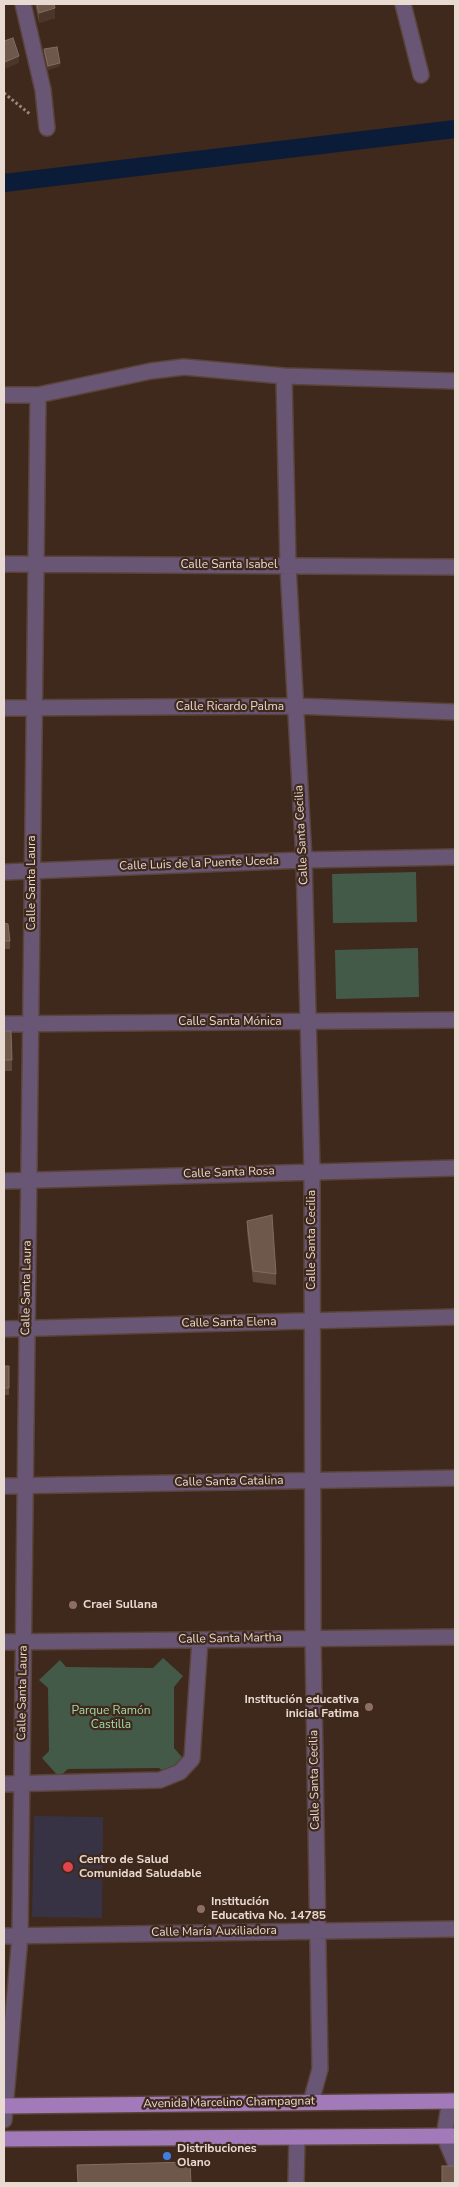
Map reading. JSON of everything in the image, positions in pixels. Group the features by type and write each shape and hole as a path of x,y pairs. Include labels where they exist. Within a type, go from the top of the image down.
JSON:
{"main road":[{"name":"Avenida Marcelino Champagnat","path":"4,2110 311,2102 453,2101"},
{"path":"4,2139 450,2136"}],"street":[{"path":"23,4 43,90 46,128"},
{"path":"403,4 420,75"},
{"path":"4,395 38,394 152,371 184,367 284,376 455,381"},
{"name":"Calle Santa Cecilia","path":"284,376 288,566 294,706 304,860 312,1170 313,1638 320,2069 311,2102"},
{"name":"Calle Santa Laura","path":"4,2110 20,1936 38,394"},
{"name":"Calle Santa Isabel","path":"4,564 455,567"},
{"name":"Calle Ricardo Palma","path":"4,708 294,706 455,712"},
{"name":"Calle Luis de la Puente Uceda","path":"4,872 304,860 455,857"},
{"name":"Calle Santa Mónica","path":"4,1024 455,1020"},
{"name":"Calle Santa Rosa","path":"4,1181 312,1170 455,1168"},
{"name":"Calle Santa Elena","path":"4,1329 455,1317"},
{"name":"Calle Santa Catalina","path":"4,1486 455,1478"},
{"name":"Calle Santa Martha","path":"4,1642 455,1637"},
{"path":"4,1784 160,1780 180,1772 192,1759 200,1640"},
{"name":"Calle María Auxiliadora","path":"4,1936 455,1929"},
{"path":"453,2101 450,2136 455,2162"},
{"path":"296,2183 297,2137"}],"path":[{"path":"4,93 46,128"}],"shaded area":[{"name":"Centro de Salud Comunidad Saludable","path":"34,1816 103,1817 102,1918 32,1917"}],"green space":[{"path":"416,872 417,922 333,923 332,874"},
{"path":"418,948 419,997 336,999 335,950"},
{"name":"Parque Ramón Castilla","path":"163,1658 183,1676 174,1687 174,1748 182,1757 167,1774 159,1768 68,1769 59,1777 42,1758 49,1751 48,1688 39,1680 60,1660 66,1667 153,1668"}],"building":[{"path":"37,4 54,4 55,8 39,13"},
{"path":"13,38 19,56 5,62 4,41"},
{"path":"57,47 60,63 48,66 44,49"},
{"path":"4,923 8,924 10,941 4,941"},
{"path":"4,1031 11,1031 12,1060 4,1060"},
{"path":"272,1215 276,1274 253,1271 247,1221"},
{"path":"4,1366 9,1366 9,1388 4,1388"},
{"path":"190,2162 191,2183 78,2183 77,2165"},
{"path":"442,2166 455,2166 455,2183 442,2183"}],"waterway":[{"path":"4,183 455,129"}],"place":[{"name":"Craei Sullana","path":"73,1605"},
{"name":"Institución educativa inicial Fatima","path":"369,1707"},
{"name":"Centro de Salud Comunidad Saludable","path":"68,1867"},
{"name":"Institución Educativa No. 14785","path":"201,1909"},
{"name":"Distribuciones Olano","path":"167,2156"}]}
